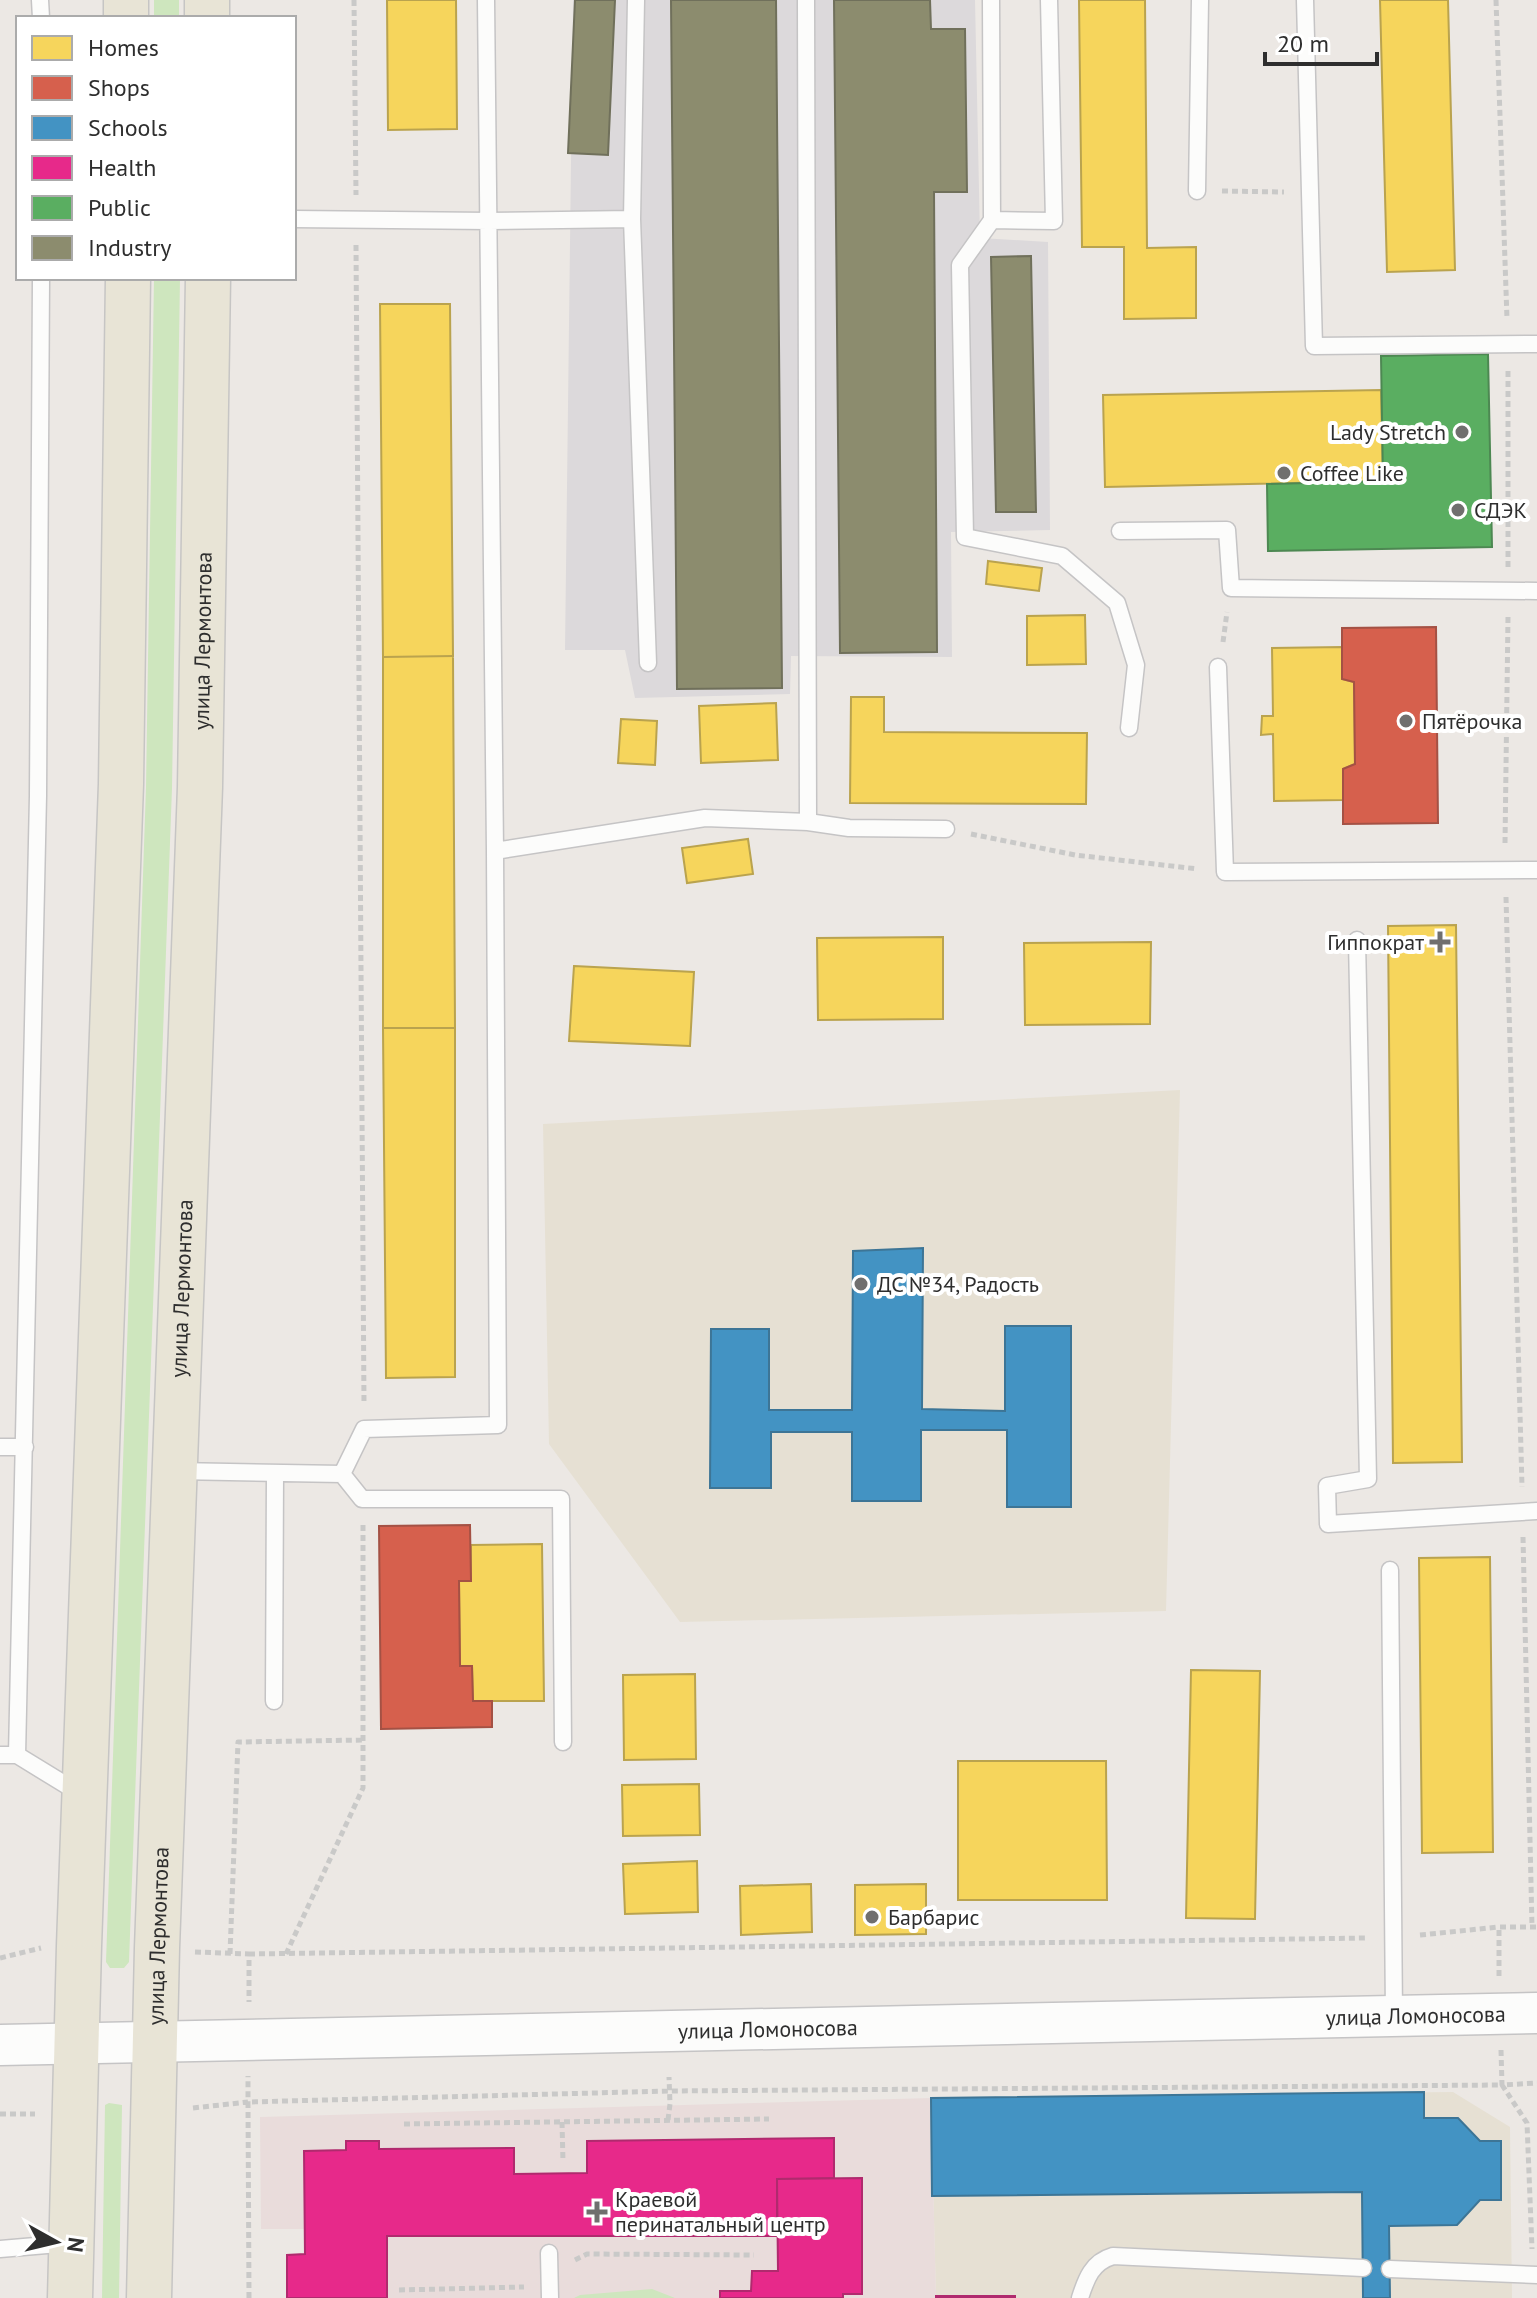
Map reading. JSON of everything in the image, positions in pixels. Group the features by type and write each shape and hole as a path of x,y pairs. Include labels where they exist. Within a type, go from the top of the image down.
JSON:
{"main road":[{"path":"70,2298 76,2042 121,784 128,280"},
{"name":"улица Лермонтова","path":"149,2298 155,2040 199,802 208,280"}],"street":[{"name":"улица Ломоносова","path":"0,2045 1537,2013"}],"lane":[{"path":"342,1474 364,1429 498,1425 486,0"},
{"path":"636,0 632,219 648,663"},
{"path":"806,0 808,822"},
{"path":"991,0 992,220 960,265 965,537 1062,556 1117,603 1136,665 1129,728"},
{"path":"992,220 1054,221 1049,0"},
{"path":"1197,191 1200,0"},
{"path":"1305,0 1314,346 1537,344"},
{"path":"296,219 632,219"},
{"path":"41,280 38,796 25,1447 8,1755 85,1797"},
{"path":"1120,531 1227,530 1231,588 1537,591"},
{"path":"1218,667 1225,872 1537,870"},
{"path":"495,851 705,818 808,822 849,828 946,829"},
{"path":"1357,940 1368,1479 1327,1486 1328,1524 1530,1512"},
{"path":"0,1447 25,1447"},
{"path":"175,1471 342,1474"},
{"path":"274,1701 275,1473"},
{"path":"342,1474 362,1499 561,1499 563,1742"},
{"path":"1390,1570 1394,2015"},
{"path":"0,2249 70,2243"},
{"path":"549,2253 550,2298"},
{"path":"1080,2298 1092,2269 1104,2258 1113,2256 1363,2268"},
{"path":"1390,2269 1535,2274"}],"path":[{"path":"354,0 364,1429"},
{"path":"1496,0 1508,344 1505,871 1530,1512 1532,1927"},
{"path":"1224,191 1309,192"},
{"path":"1218,667 1231,588"},
{"path":"946,829 1075,855 1225,872"},
{"path":"286,1954 363,1788 362,1499"},
{"path":"230,1954 238,1742 364,1740"},
{"path":"249,1954 1394,1938 1499,1927"},
{"path":"668,2120 669,2077"},
{"path":"249,2298 248,2102 670,2091 1502,2085 1527,2123 1535,2274"},
{"path":"404,2124 769,2119"},
{"path":"562,2122 563,2162"},
{"path":"399,2290 530,2286 587,2254 754,2255"}],"shaded area":[{"path":"573,0 975,0 980,238 1048,242 1050,530 951,532 952,657 791,656 790,694 635,698 625,650 565,650"},
{"name":"ДС №34, Радость","path":"1180,1090 1166,1611 680,1622 549,1444 543,1124"},
{"path":"1453,2092 1510,2127 1512,2298 936,2298 931,2098"},
{"name":"Краевой перинатальный центр","path":"931,2098 936,2298 287,2298 287,2255 305,2254 305,2229 261,2229 260,2117"}],"green space":[{"path":"154,0 179,0 179,16 154,16"},
{"path":"154,280 180,280 172,788 129,1962 124,1968 110,1968 106,1962 146,787"},
{"path":"105,2105 122,2105 119,2298 102,2298"},
{"path":"652,2289 675,2298 574,2298 580,2295"}],"building: Homes":[{"path":"387,0 456,0 457,129 388,130"},
{"path":"1079,0 1145,0 1147,248 1196,247 1196,318 1124,319 1124,247 1082,247"},
{"path":"1380,0 1448,0 1455,270 1387,272"},
{"path":"380,304 450,304 453,656 383,657"},
{"path":"1381,390 1383,481 1105,487 1103,395"},
{"path":"988,561 1042,568 1039,591 986,584"},
{"path":"1085,615 1086,664 1027,665 1027,616"},
{"path":"1342,647 1342,679 1354,682 1355,764 1343,769 1343,800 1274,801 1273,734 1261,735 1262,716 1273,716 1272,648"},
{"path":"453,656 455,1028 383,1028 383,657"},
{"path":"851,697 884,697 884,732 1087,733 1086,804 850,803"},
{"path":"776,703 778,760 701,763 699,706"},
{"path":"621,719 657,721 655,765 618,763"},
{"path":"748,839 753,874 687,883 682,848"},
{"path":"1456,925 1462,1462 1393,1463 1388,926"},
{"path":"943,937 943,1019 818,1020 817,938"},
{"path":"1151,942 1150,1024 1025,1025 1024,943"},
{"path":"574,966 694,972 690,1046 569,1041"},
{"path":"383,1028 455,1028 455,1377 386,1378"},
{"path":"542,1544 544,1701 473,1701 472,1666 460,1666 459,1581 471,1581 471,1545"},
{"path":"1490,1557 1493,1852 1422,1853 1419,1558"},
{"path":"1191,1670 1260,1671 1255,1919 1186,1918"},
{"path":"695,1674 696,1759 624,1760 623,1675"},
{"path":"958,1761 1106,1761 1107,1900 958,1900"},
{"path":"699,1784 700,1835 623,1836 622,1785"},
{"path":"697,1861 698,1912 625,1914 623,1864"},
{"path":"811,1884 812,1932 741,1935 740,1886"},
{"path":"926,1884 926,1934 855,1935 855,1885"}],"building: Shops":[{"path":"1436,627 1438,823 1343,824 1343,769 1355,764 1354,682 1342,679 1342,628"},
{"path":"470,1525 471,1581 459,1581 460,1666 472,1666 473,1701 492,1701 492,1727 381,1729 379,1526"}],"building: Schools":[{"path":"923,1248 922,1409 1005,1411 1005,1326 1071,1326 1071,1507 1007,1507 1007,1430 921,1430 921,1501 852,1501 852,1432 771,1432 771,1488 710,1488 711,1329 769,1329 769,1410 852,1410 853,1251"},
{"path":"1424,2092 1424,2118 1458,2118 1480,2141 1501,2141 1501,2200 1480,2200 1457,2225 1389,2226 1390,2298 1363,2298 1362,2192 932,2196 931,2098"}],"building: Health":[{"path":"834,2138 834,2178 777,2179 777,2236 387,2236 387,2298 287,2298 287,2255 305,2254 304,2151 346,2150 346,2141 379,2141 379,2149 514,2148 514,2174 587,2173 587,2141"},
{"path":"862,2178 862,2294 843,2294 843,2298 720,2298 720,2291 751,2291 752,2271 778,2271 777,2179"},
{"path":"1015,2296 1015,2298 936,2298"}],"building: Public":[{"path":"1488,354 1492,547 1268,551 1267,484 1383,481 1381,356"}],"building: Industry":[{"path":"575,0 615,0 608,155 568,153"},
{"path":"671,0 776,0 782,688 677,689"},
{"path":"834,0 930,0 931,29 965,29 967,192 934,192 937,652 840,653"},
{"path":"1031,256 1036,512 996,512 991,257"}],"place":[{"name":"Lady Stretch","path":"1462,432"},
{"name":"Coffee Like","path":"1284,473"},
{"name":"СДЭК","path":"1458,510"},
{"name":"Пятёрочка","path":"1406,721"},
{"name":"Гиппократ","path":"1440,942"},
{"name":"ДС №34, Радость","path":"861,1284"},
{"name":"Барбарис","path":"872,1917"},
{"name":"Краевой перинатальный центр","path":"597,2212"}]}
